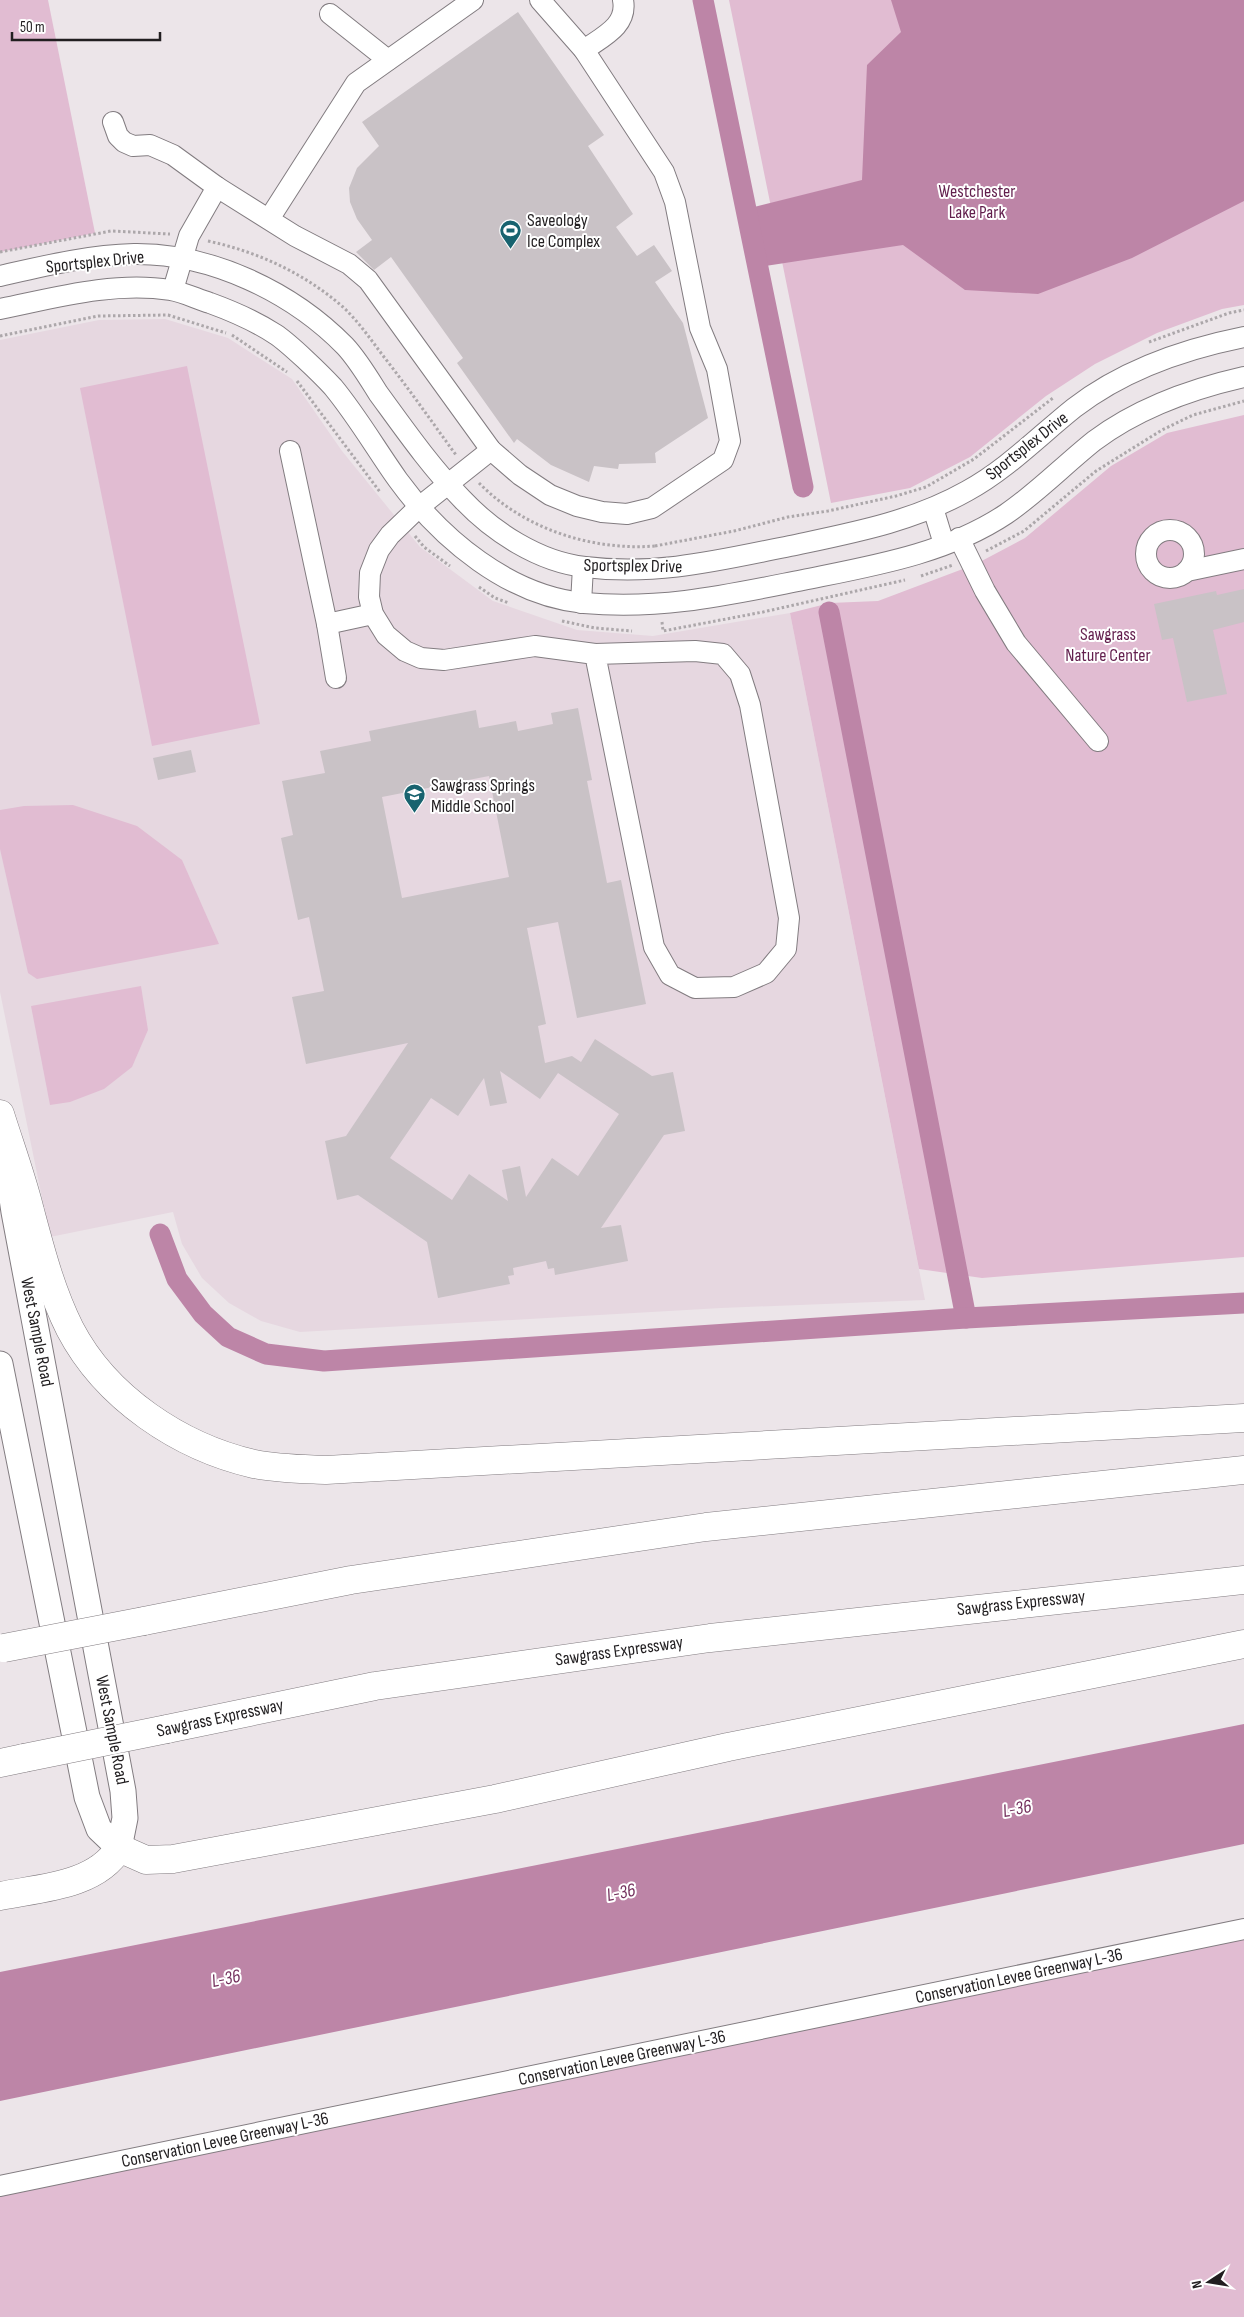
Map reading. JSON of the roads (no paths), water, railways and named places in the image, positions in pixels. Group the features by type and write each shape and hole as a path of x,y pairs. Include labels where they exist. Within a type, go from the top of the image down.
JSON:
{"highway":[{"path":"0,1114 52,1289 71,1330 95,1367 129,1400 167,1429 210,1450 255,1464 279,1468 326,1470 1244,1418"},
{"path":"2,1649 351,1580 706,1527 1244,1470"},
{"name":"Sawgrass Expressway","path":"12,1760 375,1686 710,1638 1244,1580"},
{"path":"0,1896 84,1878 110,1862 119,1848 146,1860 173,1860 486,1800 728,1747 1244,1644"}],"main road":[{"name":"West Sample Road","path":"0,1114 14,1212 123,1790 125,1824 119,1848 99,1829 87,1797 0,1364"}],"street":[{"path":"269,219 356,83 473,0"},
{"path":"113,122 118,136 124,142 133,146 150,145 173,155 217,187 294,236 349,264 368,280 491,450 520,476 550,495 577,506 602,512 627,514 652,508 723,460 730,440 717,369 700,328 675,202 664,172 584,50 540,0"},
{"path":"584,50 616,28 624,10 623,0"},
{"path":"330,14 388,60"},
{"path":"173,290 189,236 217,187"},
{"name":"Sportsplex Drive","path":"0,276 98,258 136,254 181,258 210,265 264,286 308,313 347,348 430,465 479,517 513,540 551,559 583,567 657,570 695,566 870,529 933,508 970,490 1025,449 1077,406 1140,368 1210,344 1244,337"},
{"name":"Sportsplex Drive","path":"0,309 104,290 144,288 173,290 225,308 277,334 331,385 419,507 457,545 498,575 537,592 581,603 660,605 701,601 885,563 951,541 1005,514 1097,439 1152,406 1207,386 1244,377"},
{"path":"491,450 419,507 390,535 379,550 370,573 369,597 373,614 386,634 405,651 421,658 444,660 535,646 595,654 695,651 723,654 740,674 750,705 789,918 786,949 766,973 734,987 695,988 670,975 654,947 595,654"},
{"path":"290,451 327,624 336,678"},
{"path":"933,508 951,541 985,591 1016,644 1098,741"},
{"path":"1187,571 1244,558"},
{"path":"581,603 583,567"},
{"path":"327,624 373,614"},
{"name":"Conservation Levee Greenway L-36","path":"0,2186 1244,1929"}],"water":[{"path":"891,0 1244,0 1244,201 1132,258 1038,294 965,290 903,245 758,267 746,209 862,180 867,65 901,32"},
{"name":"L-36","path":"1244,1724 1244,1844 0,2101 0,1972"}],"waterway":[{"path":"703,0 803,487"},
{"path":"829,612 966,1318"},
{"path":"160,1234 177,1279 203,1314 228,1337 266,1354 324,1361 966,1318 1244,1303"}],"place":[{"name":"Saveology Ice Complex","path":"511,249"},
{"name":"Sawgrass Springs Middle School","path":"415,814"}],"park label":[{"name":"Westchester Lake Park","path":"977,201"},
{"name":"Sawgrass Nature Center","path":"1108,644"}]}
